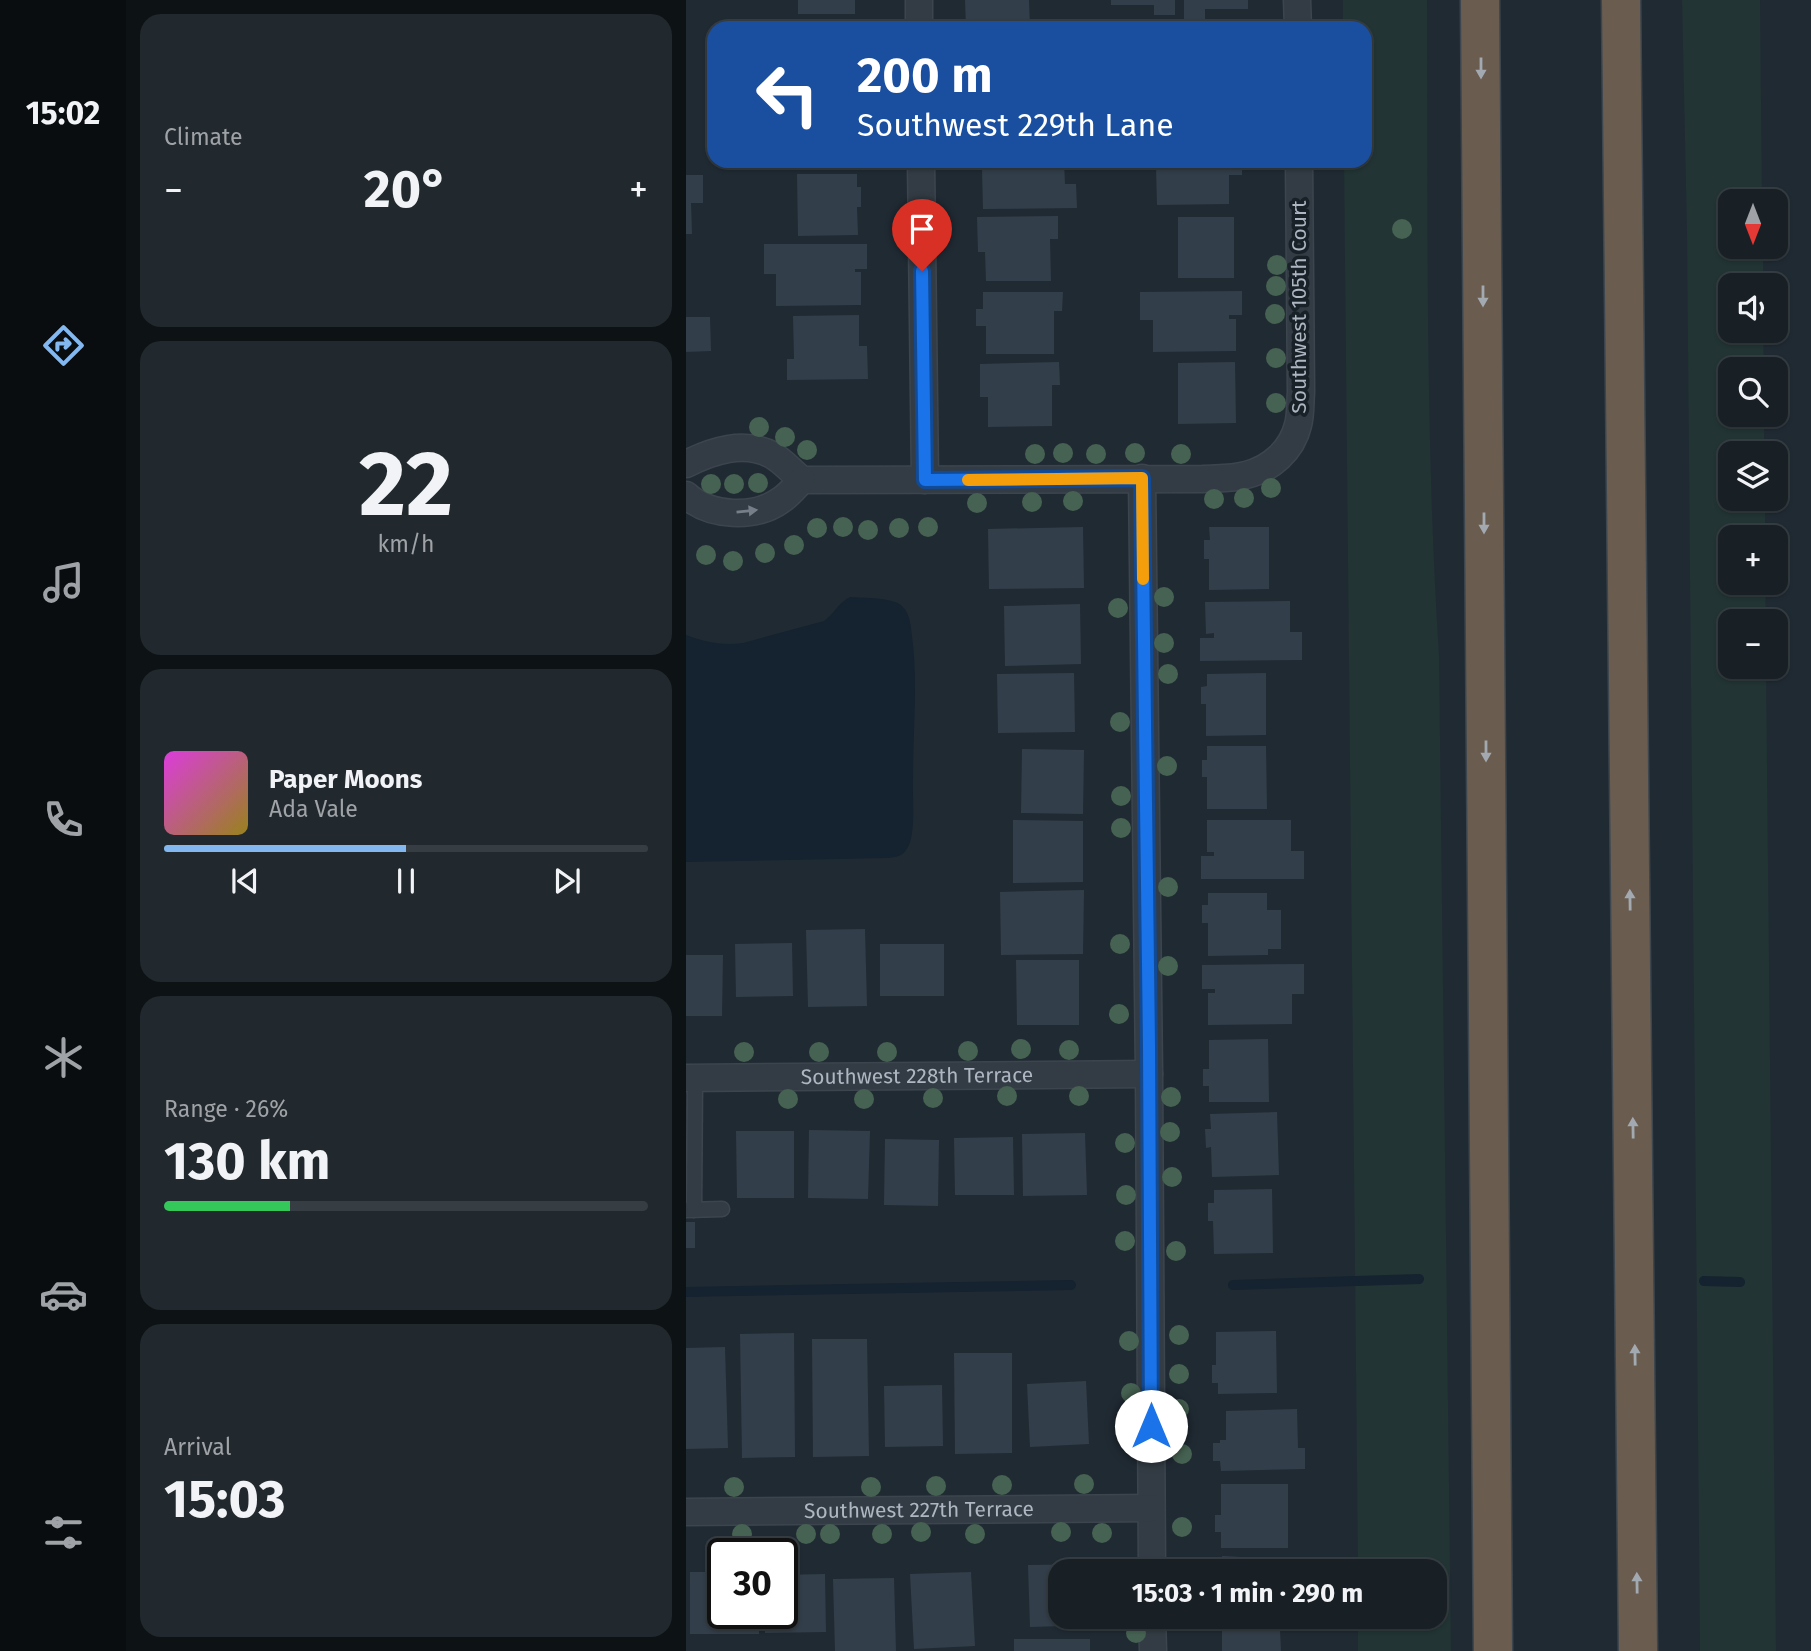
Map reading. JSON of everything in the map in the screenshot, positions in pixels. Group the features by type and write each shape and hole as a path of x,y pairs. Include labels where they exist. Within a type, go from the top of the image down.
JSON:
{"highway":[{"path":"1480,0 1493,1651"},
{"path":"1621,0 1638,1651"}],"street":[{"path":"919,0 919,21"},
{"path":"1297,0 1298,21"},
{"path":"921,168 925,480"},
{"name":"Southwest 105th Court","path":"1142,478 1202,479 1245,476 1274,462 1294,437 1299,423 1301,392 1299,168"},
{"path":"686,464 716,450 745,448 771,454 802,480 1142,478 1152,1559"},
{"path":"686,495 715,511 737,513 759,510 782,500 802,480"},
{"name":"Southwest 228th Terrace","path":"690,1078 1149,1074"},
{"name":"Southwest 227th Terrace","path":"686,1512 1151,1508"},
{"path":"1152,1629 1153,1651"}],"lane":[{"path":"690,1078 690,1210 722,1209"}],"shaded area":[{"path":"1343,0 1427,0 1429,409 1439,655 1451,1651 1358,1651 1358,1629 1447,1629 1447,1559 1358,1559 1344,168 1372,168 1372,21 1343,21"},
{"path":"1682,0 1760,0 1762,189 1718,189 1718,259 1763,259 1763,273 1718,273 1718,343 1763,343 1764,357 1718,357 1718,427 1764,427 1764,441 1718,441 1718,511 1765,511 1765,525 1718,525 1718,595 1765,595 1766,609 1718,609 1718,679 1766,679 1776,1651 1700,1651 1687,234"}],"water":[{"path":"850,597 892,601 905,609 910,620 915,688 913,821 907,849 900,855 888,858 686,862 686,635 714,643 743,643 824,621"}],"building":[{"path":"798,0 855,0 855,14 798,14"},
{"path":"965,0 1029,0 1030,21 966,21"},
{"path":"1111,0 1175,0 1175,15 1154,15 1154,5 1111,5"},
{"path":"1184,0 1248,0 1248,9 1205,9 1205,19 1184,19"},
{"path":"1064,168 1065,184 1076,184 1077,208 983,209 982,169 975,169"},
{"path":"1156,168 1242,168 1242,175 1229,175 1229,204 1157,205"},
{"path":"797,174 857,174 857,187 861,187 861,207 857,207 858,235 798,236"},
{"path":"686,175 703,175 703,203 691,203 692,234 686,234"},
{"path":"1058,216 1058,239 1050,239 1051,281 986,281 985,252 978,252 977,217"},
{"path":"1178,217 1234,217 1234,278 1178,278"},
{"path":"764,244 867,244 867,269 855,269 855,272 861,272 861,305 776,306 776,274 764,274"},
{"path":"1242,291 1242,315 1229,315 1229,319 1236,319 1236,351 1153,352 1153,320 1140,320 1140,292"},
{"path":"983,292 1063,292 1062,311 1054,311 1054,354 986,354 986,326 976,326 976,309 983,309"},
{"path":"859,315 859,346 867,346 868,379 787,380 787,359 794,359 793,316"},
{"path":"686,317 710,317 711,351 686,352"},
{"path":"1059,362 1060,385 1052,385 1052,426 988,427 988,397 980,397 980,364"},
{"path":"1235,362 1236,423 1178,424 1178,363"},
{"path":"1083,527 1084,588 989,589 988,529"},
{"path":"1209,527 1269,527 1269,589 1209,590 1209,559 1204,559 1204,540 1210,540"},
{"path":"1290,601 1290,632 1302,632 1302,660 1200,661 1200,638 1214,638 1214,633 1206,634 1205,602"},
{"path":"1080,604 1081,664 1005,666 1004,606"},
{"path":"1074,673 1075,732 998,733 997,674"},
{"path":"1266,673 1266,735 1206,736 1206,704 1201,704 1201,687 1207,686 1207,674"},
{"path":"1207,746 1266,746 1267,809 1207,809 1207,777 1202,777 1202,760 1207,760"},
{"path":"1022,749 1084,750 1083,814 1021,813"},
{"path":"1013,820 1083,821 1083,882 1013,883"},
{"path":"1207,820 1291,820 1291,851 1304,851 1304,879 1201,879 1201,856 1214,856 1214,852 1207,852"},
{"path":"1084,890 1083,954 1001,955 1000,892"},
{"path":"1208,893 1267,893 1267,910 1281,910 1281,949 1268,949 1268,955 1208,956 1208,923 1202,923 1202,905 1208,905"},
{"path":"865,929 867,1006 808,1007 806,930"},
{"path":"792,943 793,996 736,997 735,944"},
{"path":"880,944 944,944 944,996 880,996"},
{"path":"686,955 723,955 722,1016 686,1016"},
{"path":"1016,960 1079,960 1079,1025 1017,1025"},
{"path":"1304,964 1304,994 1292,994 1292,1024 1208,1025 1208,993 1215,993 1215,989 1202,989 1202,965"},
{"path":"1268,1039 1269,1102 1209,1102 1209,1086 1203,1086 1203,1069 1209,1069 1209,1040"},
{"path":"1277,1112 1279,1175 1212,1177 1211,1147 1206,1148 1205,1129 1211,1129 1210,1114"},
{"path":"809,1130 870,1131 868,1199 808,1198"},
{"path":"736,1131 794,1131 794,1198 737,1198"},
{"path":"1085,1133 1087,1195 1023,1196 1022,1134"},
{"path":"1013,1137 1014,1195 955,1195 954,1138"},
{"path":"885,1139 939,1140 938,1206 884,1205"},
{"path":"1272,1189 1273,1253 1214,1254 1213,1221 1208,1221 1208,1203 1214,1203 1214,1190"},
{"path":"686,1222 695,1222 695,1248 686,1248"},
{"path":"1276,1331 1277,1393 1218,1394 1218,1383 1212,1383 1212,1365 1216,1365 1216,1332"},
{"path":"794,1333 795,1457 742,1458 740,1334"},
{"path":"812,1339 867,1339 869,1456 813,1457"},
{"path":"725,1347 728,1448 686,1449 686,1348"},
{"path":"954,1353 1012,1353 1012,1453 955,1454"},
{"path":"1086,1381 1089,1444 1030,1447 1027,1384"},
{"path":"942,1385 943,1446 885,1447 884,1386"},
{"path":"1297,1409 1298,1448 1305,1448 1305,1469 1221,1471 1220,1461 1213,1461 1213,1443 1226,1440 1226,1411"},
{"path":"1221,1484 1288,1484 1288,1548 1221,1548 1221,1532 1215,1532 1215,1515 1221,1515"},
{"path":"1222,1556 1282,1559 1222,1559"},
{"path":"1028,1565 1048,1565 1048,1626 1030,1627"},
{"path":"690,1572 707,1572 707,1629 759,1629 759,1634 690,1634"},
{"path":"971,1572 975,1646 914,1649 910,1574"},
{"path":"825,1574 826,1632 765,1633 765,1629 798,1629 798,1575"},
{"path":"894,1578 896,1651 835,1651 833,1579"},
{"path":"1222,1630 1280,1630 1281,1651 1222,1651"},
{"path":"1014,1639 1090,1639 1090,1651 1014,1651"}],"waterway":[{"path":"1233,1285 1419,1279"},
{"path":"1704,1281 1740,1282"},
{"path":"686,1292 1071,1285"}],"slow traffic":[{"path":"968,480 1142,478 1143,579"}],"route":[{"path":"922,271 925,480 1142,478 1151,1426"}]}
